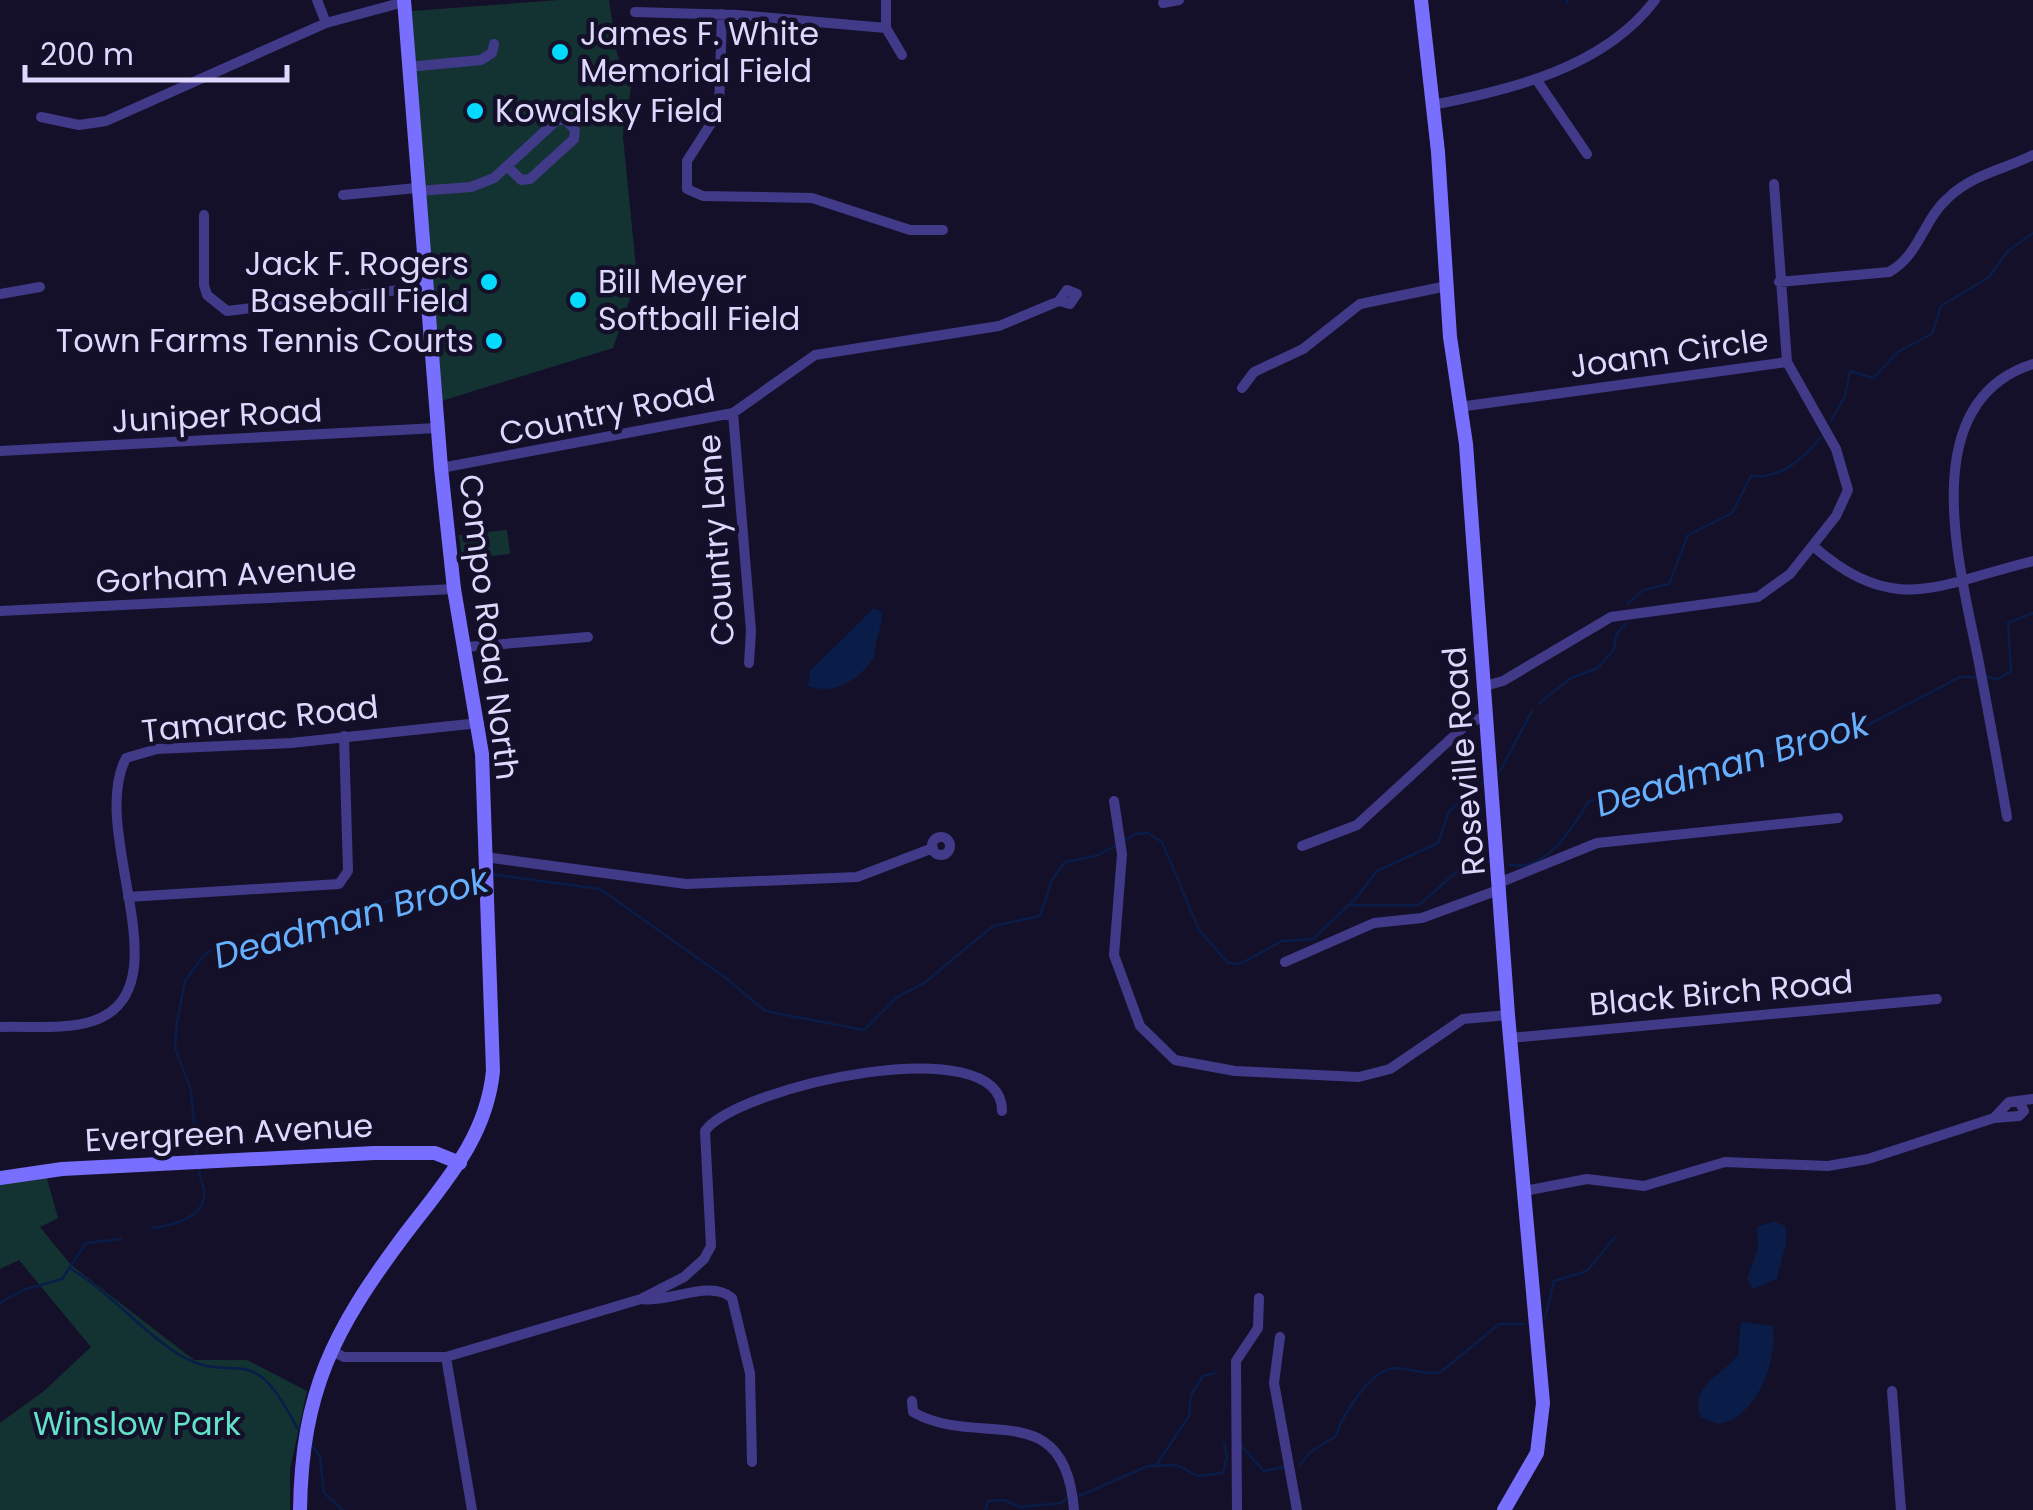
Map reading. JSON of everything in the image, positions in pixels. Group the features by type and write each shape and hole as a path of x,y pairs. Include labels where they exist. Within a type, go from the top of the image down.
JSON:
{"main road":[{"name":"Roseville Road","path":"1421,0 1459,408 1466,444 1542,1436 1504,1510"},
{"name":"Compo Road North","path":"300,1510 306,1421 332,1352 390,1255 460,1163 482,1122 493,1072 479,724 454,589 440,468 404,1"},
{"name":"Evergreen Avenue","path":"0,1178 62,1169 374,1153 435,1153 460,1163"}],"street":[{"path":"317,0 326,23"},
{"path":"738,15 739,0"},
{"path":"886,0 886,28 902,54"},
{"path":"1163,3 1180,0"},
{"path":"1432,105 1536,79 1617,36 1654,0"},
{"path":"41,117 79,125 106,120 326,23 404,1"},
{"path":"635,12 738,15 886,28"},
{"path":"722,14 719,110 687,161 687,189 702,196 812,198 910,230 943,230"},
{"path":"408,67 481,60 492,54 494,44"},
{"path":"1536,79 1586,154"},
{"path":"342,195 471,188 494,178 507,166 557,120 566,120 575,130 574,140 530,179 521,180 507,166"},
{"path":"1779,282 1889,272 1902,265 1936,209 1963,185 2033,155"},
{"path":"1774,184 1786,362"},
{"path":"204,215 204,285 227,311 424,286"},
{"path":"1242,388 1254,372 1303,349 1360,304 1447,286"},
{"path":"0,294 40,287"},
{"name":"Country Road","path":"440,468 733,413 815,355 999,326 1059,301"},
{"name":"Joann Circle","path":"1459,408 1786,362 1836,449 1847,478 1843,506 1813,546 1768,593 1610,618 1502,682 1485,686"},
{"path":"2008,816 1960,579 1954,483 1966,426 1982,397 2002,377 2033,364"},
{"name":"Country Lane","path":"733,413 751,632 750,662"},
{"name":"Juniper Road","path":"0,451 437,428"},
{"path":"1813,546 1845,572 1874,587 1906,591 2033,561"},
{"name":"Gorham Avenue","path":"0,611 454,589"},
{"path":"466,647 588,637"},
{"path":"1302,846 1357,825 1467,724 1488,716"},
{"name":"Tamarac Road","path":"0,1027 90,1022 121,1006 134,976 128,897 116,842 114,797 126,758 157,750 479,724"},
{"path":"128,897 339,884 348,871 344,736"},
{"path":"1114,801 1121,843 1114,955 1135,1017 1162,1049 1186,1064 1359,1076 1390,1069 1463,1019 1508,1015"},
{"path":"1285,962 1374,923 1422,918 1597,843 1838,818"},
{"path":"485,869 686,884 857,877 932,848"},
{"name":"Black Birch Road","path":"1510,1038 1938,999"},
{"path":"332,1352 344,1357 446,1357 641,1299 671,1286 708,1252 704,1138 709,1125 830,1078 899,1069 973,1074 996,1090 1002,1111"},
{"path":"1524,1191 1586,1179 1644,1186 1725,1162 1828,1166 1868,1159 1994,1118 2033,1099"},
{"path":"641,1299 670,1300 716,1290 732,1298 750,1373 752,1462"},
{"path":"1237,1510 1236,1361 1258,1328 1259,1298"},
{"path":"1280,1337 1274,1383 1297,1510"},
{"path":"446,1357 472,1510"},
{"path":"1892,1391 1901,1510"},
{"path":"912,1401 913,1412 933,1422 1032,1433 1066,1469 1074,1510"}],"green space":[{"path":"609,0 617,54 631,87 623,137 637,278 613,348 438,402 412,11"},
{"path":"507,530 510,554 462,559 459,535"},
{"name":"Winslow Park","path":"46,1175 58,1218 40,1227 71,1265 194,1360 247,1360 307,1391 290,1469 290,1510 0,1510 0,1423 44,1391 91,1347 19,1260 0,1269 0,1183"}],"water":[{"path":"874,608 882,612 882,618 874,657 868,665 846,684 828,689 808,686 810,671"},
{"path":"1774,1221 1785,1226 1786,1233 1777,1279 1753,1289 1747,1279 1758,1248 1757,1227"},
{"path":"1741,1322 1773,1326 1772,1356 1762,1387 1753,1400 1731,1420 1717,1424 1701,1417 1699,1397 1738,1355"}],"waterway":[{"path":"1831,421 1845,396 1850,371 1873,378 1899,351 1932,334 1941,306 1989,277 2008,251 2033,233"},
{"path":"1628,604 1643,590 1669,584 1688,535 1732,513 1751,476 1771,474 1790,466 1820,438"},
{"name":"Deadman Brook","path":"1986,677 1998,679 2011,671 2008,623 2033,613"},
{"path":"1538,704 1571,678 1598,668 1614,649 1616,635 1626,623"},
{"name":"Deadman Brook","path":"1510,865 1536,862 1547,855 1567,835 1589,801 1724,770 1729,762 1755,759 1803,739 1864,727 1960,677 1978,677"},
{"path":"1499,773 1532,711"},
{"name":"Deadman Brook","path":"1124,841 1135,834 1148,833 1162,842 1199,930 1228,963 1240,964 1282,941 1313,939 1355,899 1377,871 1438,843 1449,811 1485,781"},
{"name":"Deadman Brook","path":"490,874 600,889 726,978 765,1011 864,1030 897,997 924,983 993,926 1040,916 1052,880 1065,862 1096,856 1117,845"},
{"name":"Deadman Brook","path":"1351,905 1419,905 1473,857 1490,862"},
{"name":"Deadman Brook","path":"197,1156 191,1090 175,1048 185,981 204,955 217,947 482,876"},
{"name":"Deadman Brook","path":"152,1228 186,1219 200,1208 204,1191 199,1167"},
{"path":"1545,1318 1554,1281 1587,1271 1615,1237"},
{"name":"Deadman Brook","path":"0,1303 23,1290 62,1279 86,1243 121,1239"},
{"path":"71,1269 175,1352 196,1363 253,1372 266,1381 297,1428"},
{"path":"1300,1465 1310,1452 1336,1436 1351,1406 1376,1376 1395,1368 1441,1372 1499,1324 1524,1324"},
{"path":"1155,1467 1189,1416 1191,1395 1203,1376 1215,1373"},
{"path":"1079,1496 1148,1466 1177,1465 1198,1476 1223,1473 1227,1457 1224,1443"},
{"path":"312,1445 320,1457 324,1493 343,1510"},
{"path":"1241,1446 1264,1471 1285,1467"},
{"path":"985,1510 988,1501 1004,1500 1020,1507 1062,1503 1066,1498"}],"place":[{"name":"James F. White Memorial Field","path":"560,52"},
{"name":"Kowalsky Field","path":"475,111"},
{"name":"Jack F. Rogers Baseball Field","path":"489,282"},
{"name":"Bill Meyer Softball Field","path":"578,300"},
{"name":"Town Farms Tennis Courts","path":"494,341"}]}
